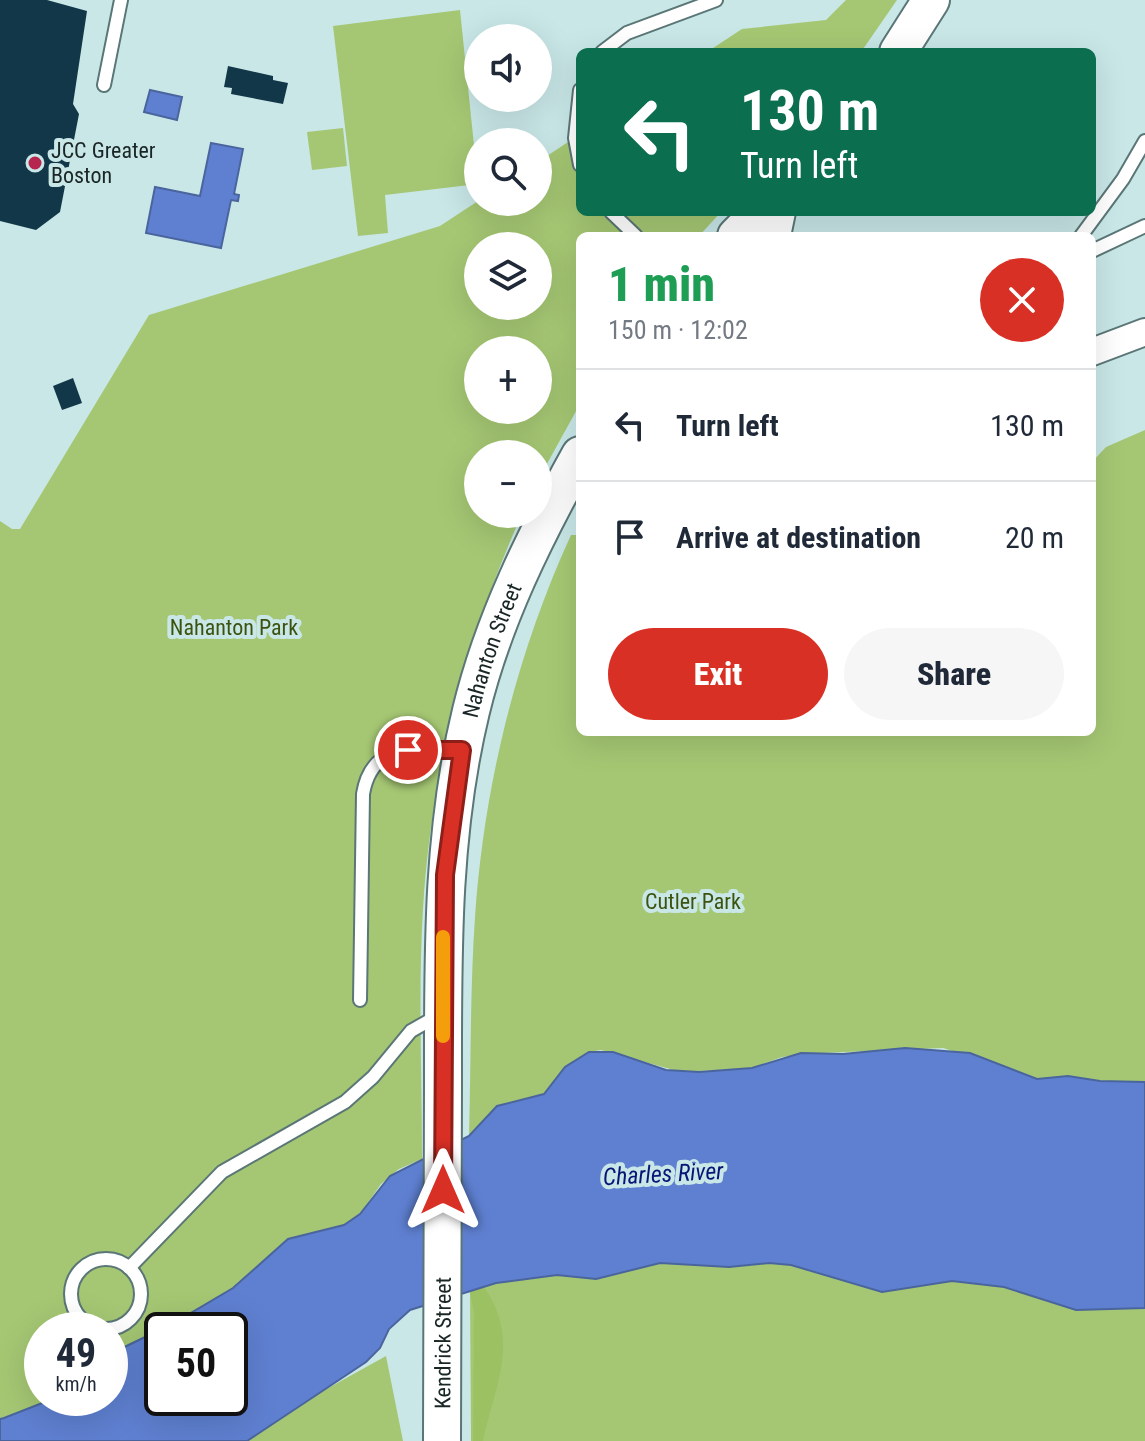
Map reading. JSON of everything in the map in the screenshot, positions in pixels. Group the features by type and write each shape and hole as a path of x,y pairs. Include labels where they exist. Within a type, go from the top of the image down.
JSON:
{"main road":[{"path":"901,48 931,0"},
{"path":"740,232 756,216"},
{"name":"Nahanton Street","path":"443,1244 446,863 462,750 481,676 508,600 538,533 576,462"},
{"name":"Kendrick Street","path":"442,1441 443,1244"}],"street":[{"path":"1096,350 1145,332"}],"lane":[{"path":"104,85 121,0"},
{"path":"607,48 627,33 716,0"},
{"path":"1096,216 1123,179 1145,141"},
{"path":"615,216 632,232"},
{"path":"1096,249 1145,226"},
{"path":"360,1000 363,794 367,776 374,763 391,753 462,750"},
{"path":"129,1268 222,1172 345,1102 373,1077 411,1031 443,1014"},
{"path":"107,1259 129,1268 140,1286 141,1297 132,1317 113,1328 92,1326 82,1320 71,1295 78,1274 96,1260 107,1259"}],"green space":[{"path":"846,0 897,0 864,48 713,48 742,29 826,20"},
{"path":"460,10 464,49 464,112 471,112 472,128 464,128 464,186 385,195 388,233 358,236 333,26"},
{"path":"343,128 347,166 312,170 307,132"},
{"name":"Nahanton Park","path":"576,137 576,216 717,216 703,232 576,232 576,411 552,455 552,440 464,440 464,528 516,528 468,658 454,707 434,807 423,909 420,1003 422,1159 399,1169 381,1184 360,1214 344,1225 288,1239 234,1288 193,1312 144,1312 144,1338 128,1345 128,1312 24,1312 24,1410 0,1419 0,521 12,529 20,529 149,315 440,226 464,210 464,216 552,216 552,153"},
{"name":"Cutler Park","path":"1145,430 1145,1082 1037,1079 943,1048 821,1053 782,1057 752,1068 681,1072 601,1050 589,1052 565,1067 544,1094 507,1103 469,1136 473,944 486,819 519,674 551,580 571,535 576,535 576,736 1096,736 1096,458 1106,447"},
{"path":"684,1262 729,1267 769,1263 791,1265 882,1292 952,1281 1004,1287 1076,1310 1145,1308 1145,1441 471,1441 470,1292 496,1283 557,1275 596,1279 641,1265"},
{"path":"484,1287 501,1326 502,1363 483,1441 473,1441 474,1312 470,1292"},
{"path":"386,1356 403,1441 233,1441"}],"water":[{"path":"150,90 182,97 177,120 144,112"},
{"path":"211,143 243,149 234,194 239,195 238,201 231,200 221,248 146,233 155,187 200,196"},
{"name":"Charles River","path":"905,1048 970,1053 1037,1079 1068,1076 1100,1081 1145,1082 1145,1308 1076,1310 1004,1287 952,1281 882,1292 791,1265 769,1263 729,1267 660,1263 596,1279 557,1275 496,1283 410,1310 389,1329 380,1348 366,1362 247,1441 0,1441 0,1419 24,1410 24,1416 128,1416 128,1345 144,1338 144,1416 248,1416 248,1312 192,1312 233,1288 288,1239 344,1225 360,1214 390,1176 469,1136 497,1106 544,1094 565,1067 589,1052 613,1052 666,1070 699,1072 752,1068 801,1053 843,1054"}],"building":[{"path":"0,0 47,0 87,11 73,104 79,114 60,212 36,230 0,221"},
{"path":"228,66 273,76 273,80 288,83 283,104 231,94 232,88 224,87"},
{"path":"73,378 82,403 62,410 53,386"}],"slow traffic":[{"path":"443,937 443,1036"}],"place":[{"name":"JCC Greater Boston","path":"35,163"}],"route":[{"path":"408,750 462,750 445,875 443,1190"}]}
